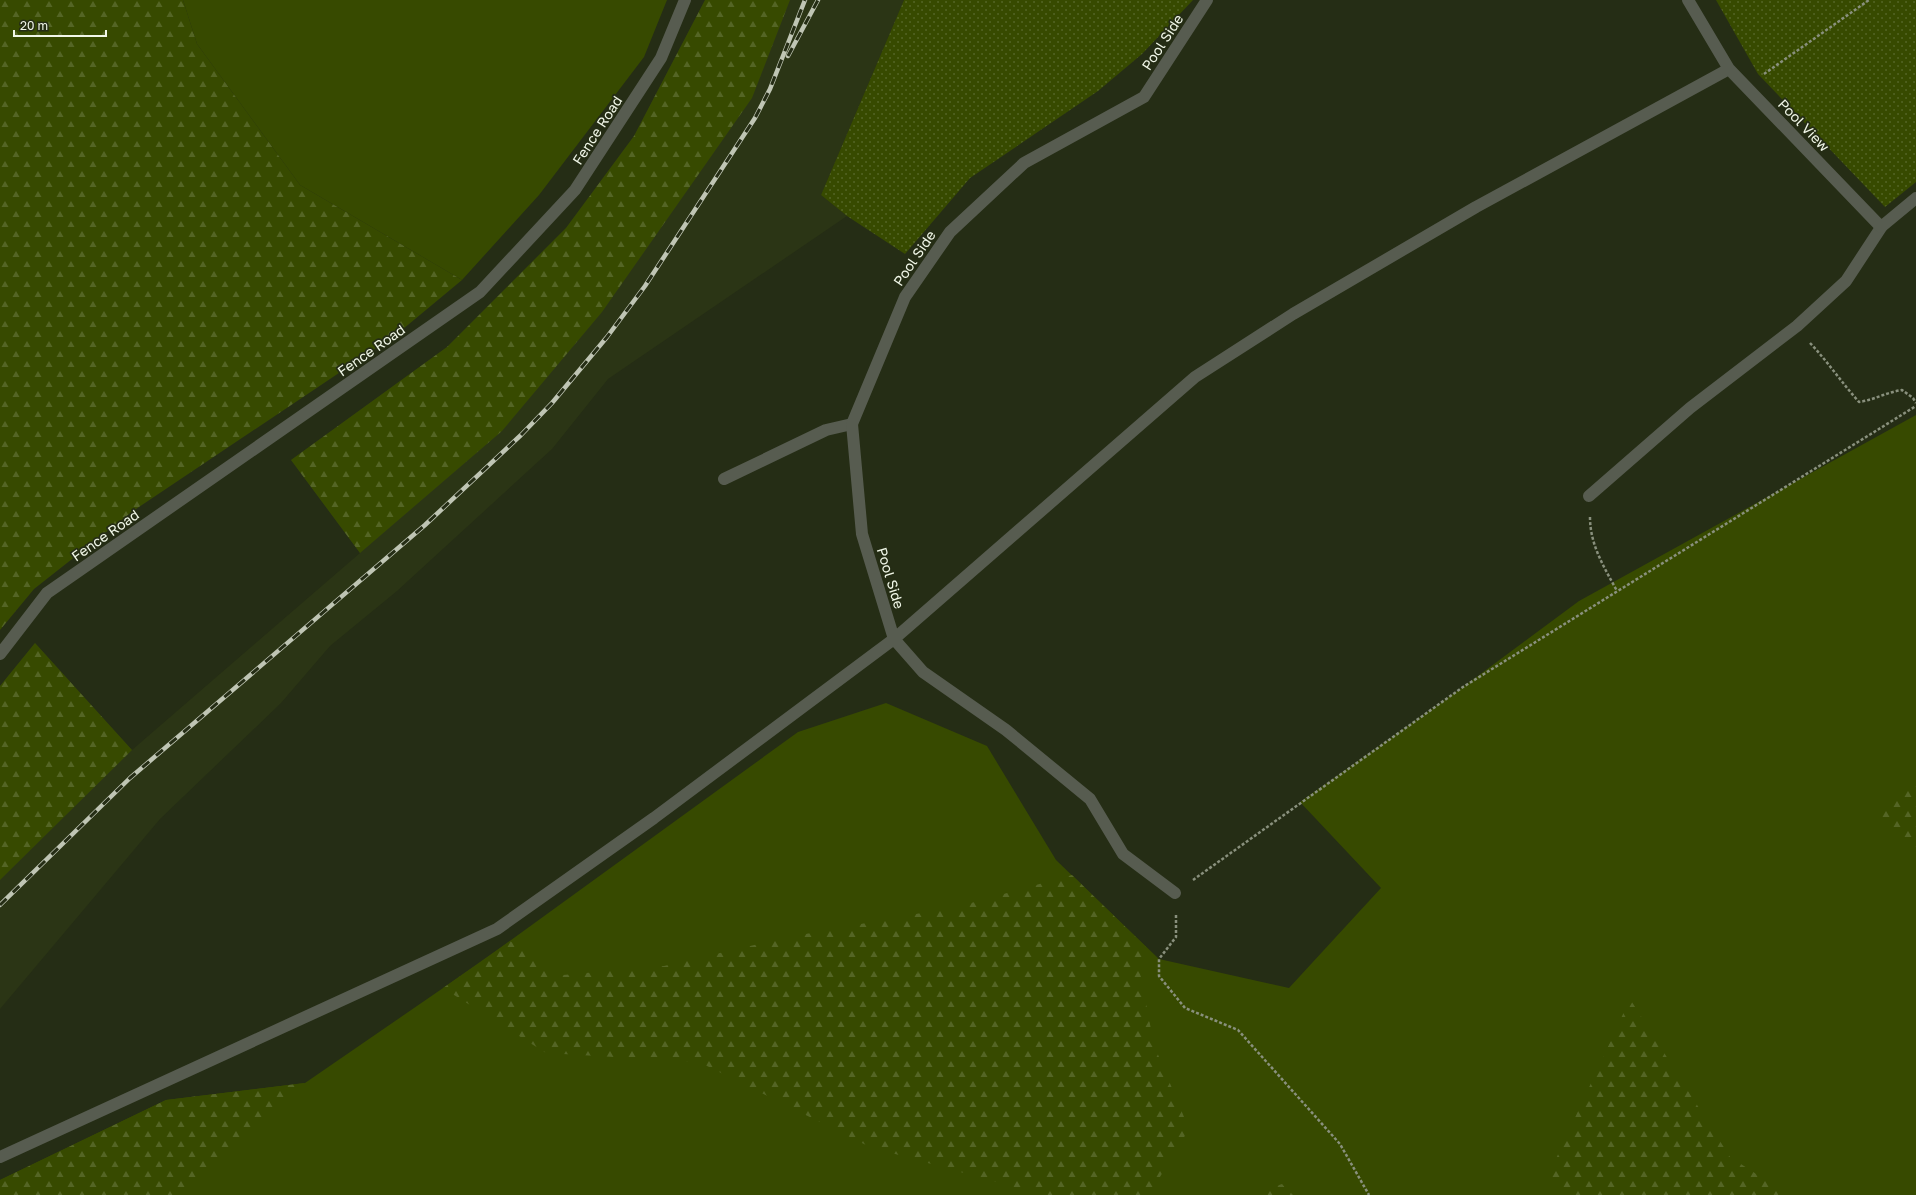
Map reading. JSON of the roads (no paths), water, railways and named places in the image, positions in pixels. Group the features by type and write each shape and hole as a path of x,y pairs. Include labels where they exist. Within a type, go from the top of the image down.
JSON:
{"street":[{"name":"Fence Road","path":"0,654 47,593 480,292 575,190 661,58 685,0"},
{"name":"Pool Side","path":"894,639 862,534 852,424 905,297 950,232 1024,163 1144,97 1207,0"},
{"name":"Pool View","path":"1688,0 1729,69 1881,227 1882,226"},
{"path":"0,1157 497,929 654,818 894,639 1195,377 1293,314 1470,211 1729,69"},
{"path":"1589,496 1690,408 1797,326 1846,281 1882,226 1916,198"},
{"path":"724,479 826,430 852,424"},
{"path":"894,639 924,672 1006,730 1090,799 1123,854 1175,893"}],"railway":[{"path":"0,905 130,778 425,525 521,435 552,403 607,337 645,286 755,118 770,89 805,0"},
{"path":"788,56 818,0"}]}
